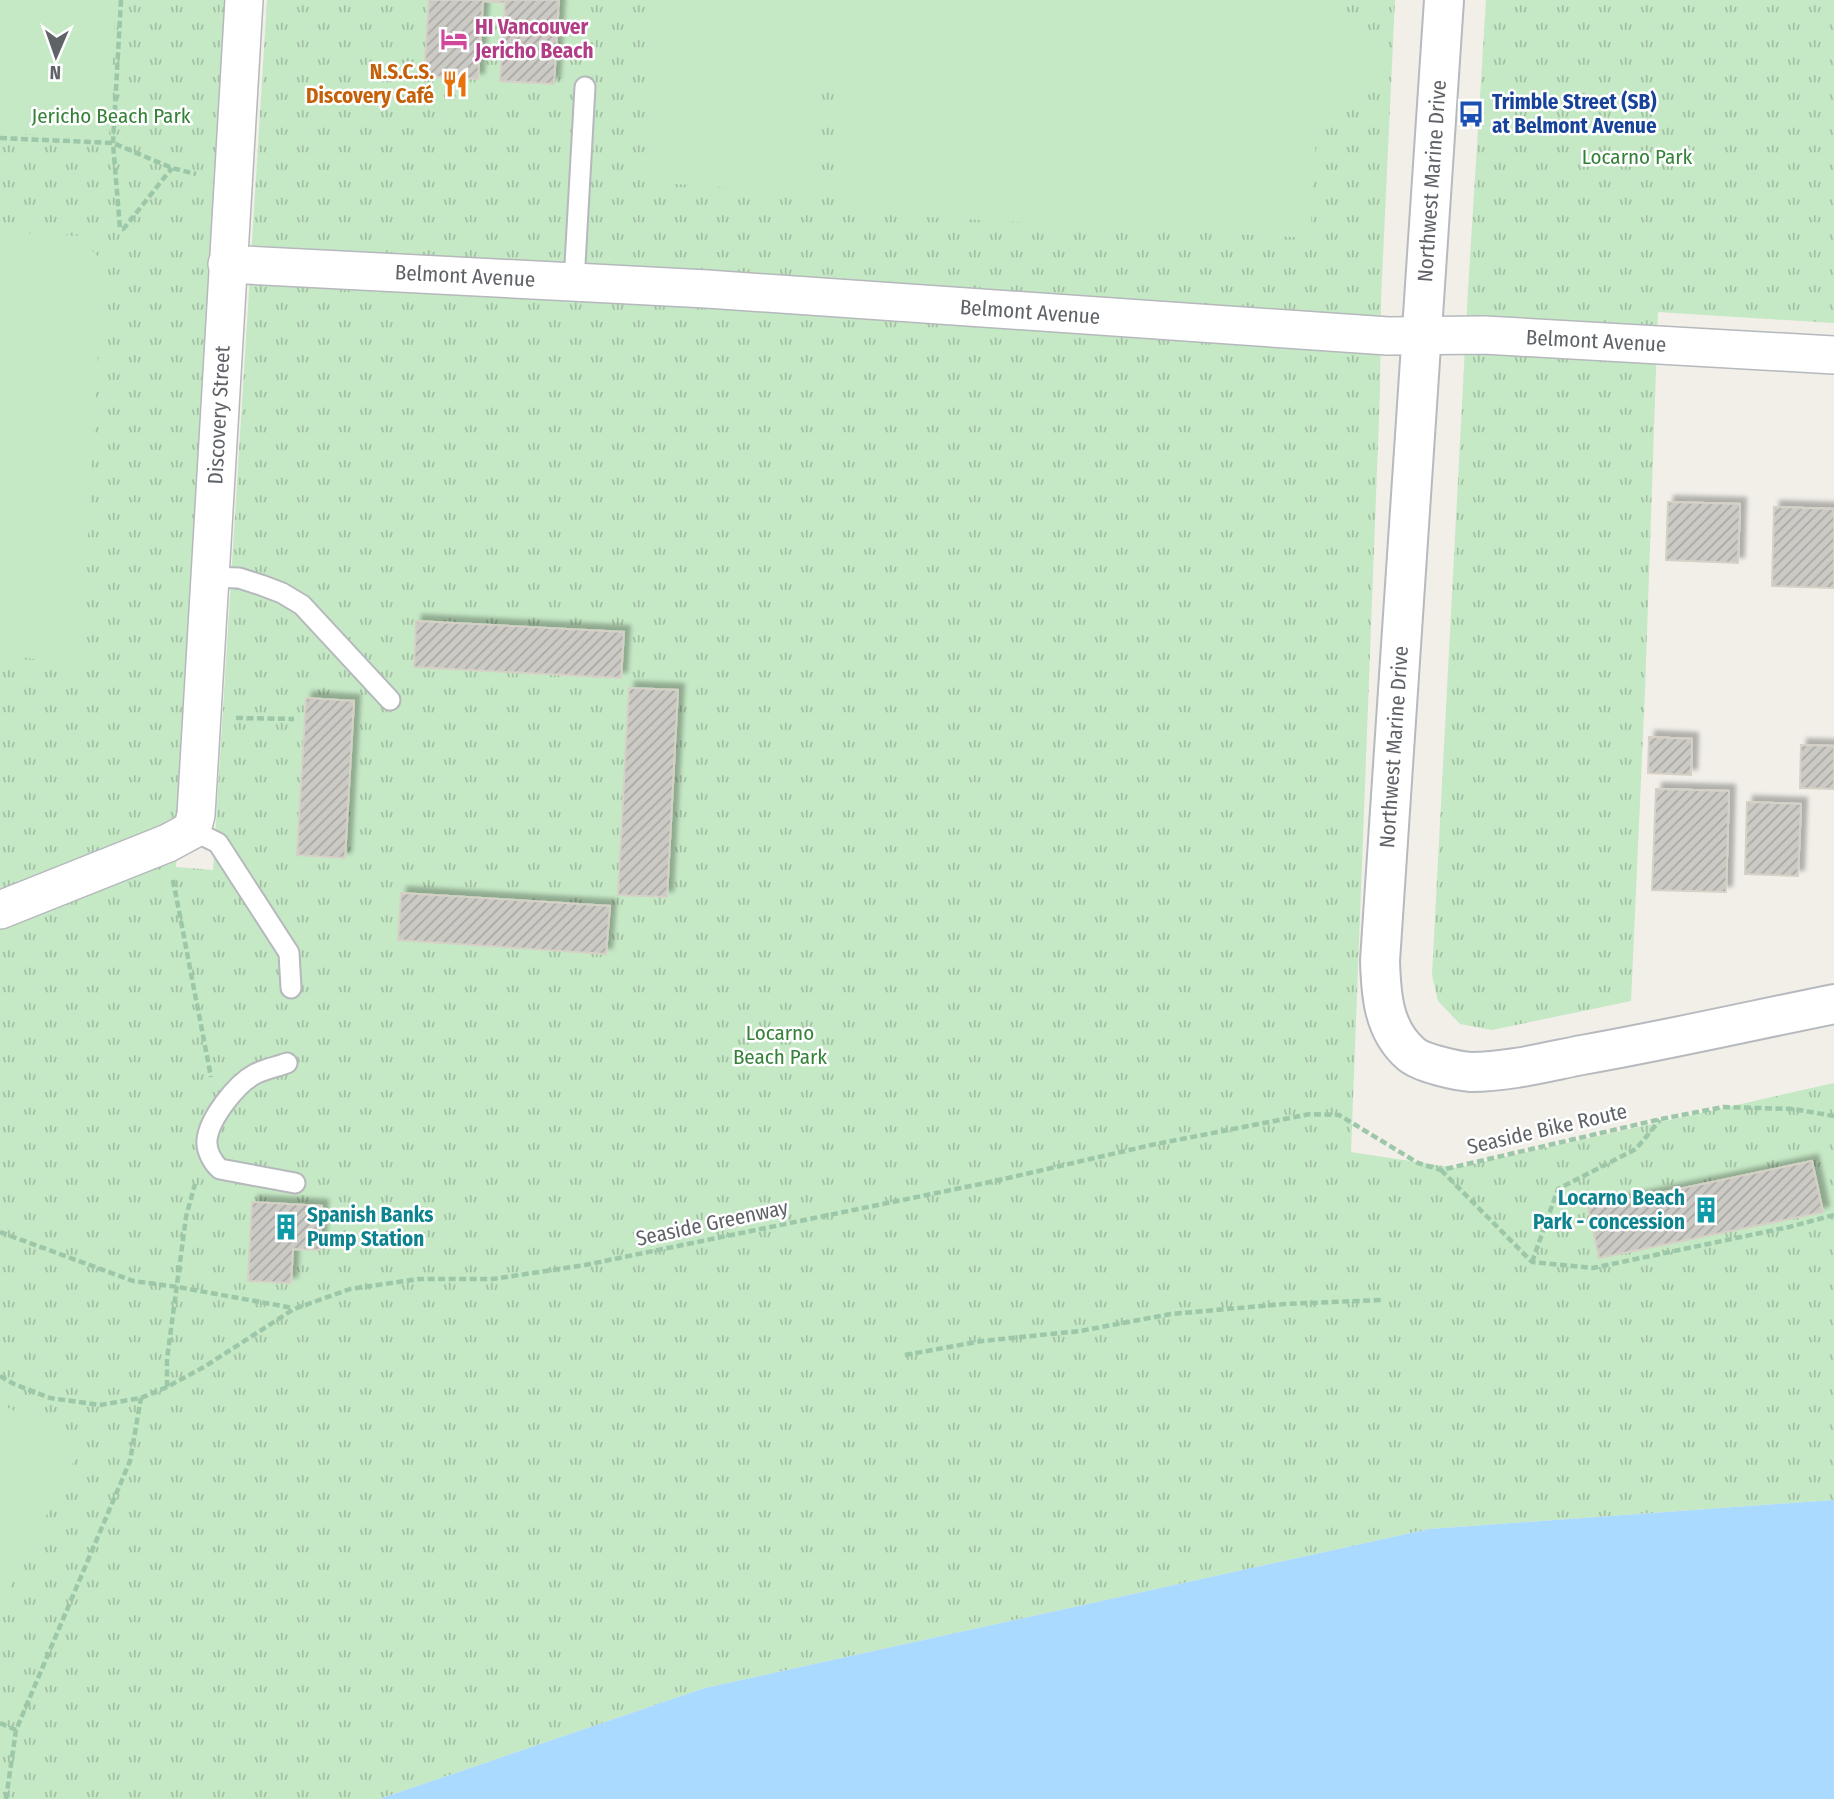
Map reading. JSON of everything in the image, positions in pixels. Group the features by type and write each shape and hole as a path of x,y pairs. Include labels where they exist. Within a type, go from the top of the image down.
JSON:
{"street":[{"name":"Discovery Street","path":"192,830 196,815 211,577 244,0"},
{"name":"Northwest Marine Drive","path":"1444,0 1380,961 1384,1010 1394,1034 1412,1056 1444,1068 1470,1072 1498,1070 1626,1047 1834,1004"},
{"name":"Belmont Avenue","path":"227,264 721,290 1388,336 1484,335 1834,355"},
{"path":"0,910 168,843 192,830"}],"lane":[{"path":"574,282 585,87"},
{"path":"211,577 239,578 261,584 302,605 390,700"},
{"path":"192,830 218,843 289,953 291,988"},
{"path":"287,1063 253,1075 232,1094 217,1113 206,1142 213,1163 220,1170 295,1183"}],"path":[{"path":"121,0 113,143 120,228 125,227 172,168"},
{"path":"0,138 113,143 172,168 199,175 232,178"},
{"path":"235,718 294,719"},
{"path":"172,876 217,1113"},
{"path":"1532,1262 1558,1189 1636,1149 1661,1119 1723,1107 1793,1108 1834,1116"},
{"name":"Seaside Greenway","path":"0,1376 50,1398 100,1405 141,1398 204,1367 293,1308 350,1289 419,1279 493,1279 585,1265 1310,1114 1339,1115 1418,1163 1441,1170"},
{"name":"Seaside Bike Route","path":"1441,1170 1661,1119"},
{"path":"167,1387 167,1359 186,1217 206,1142"},
{"path":"1441,1170 1532,1262 1593,1268 1790,1227 1834,1215"},
{"path":"0,1232 133,1281 293,1308"},
{"path":"905,1355 982,1341 1080,1331 1171,1314 1284,1304 1382,1300"},
{"path":"6,1799 16,1730 130,1461 141,1398"},
{"path":"0,1723 16,1730"}],"green space":[{"name":"Locarno Beach Park","path":"0,0 229,0 176,867 213,870 267,0 1395,0 1381,299 1380,391 1351,1152 1456,1168 1834,1083 1834,1500 1429,1529 705,1688 379,1799 0,1799"},
{"path":"0,0 116,0 109,139 0,133"},
{"path":"655,0 825,0 825,7 833,0 1336,0 1392,57 1333,112 1317,120 1310,238 834,212 840,92 821,74 814,193 645,182"},
{"name":"Locarno Park","path":"1486,0 1834,0 1834,323 1658,312 1631,1001 1492,1030 1460,1024 1438,1001 1432,975"},
{"path":"0,232 79,236 103,262 81,665 12,656 0,651"},
{"path":"0,1403 80,1448 0,1608"}],"water":[{"path":"1834,1500 1834,1799 379,1799 705,1688 1429,1529"}],"building":[{"name":"HI Vancouver Jericho Beach","path":"429,0 559,0 554,84 500,81 505,3 483,1 478,79 424,76"},
{"path":"1668,502 1740,504 1738,563 1666,560"},
{"path":"1774,507 1834,509 1834,588 1772,586"},
{"path":"416,621 624,632 621,678 414,667"},
{"path":"629,688 678,690 667,897 618,895"},
{"path":"306,698 354,701 345,858 297,855"},
{"path":"1649,737 1692,739 1691,775 1648,773"},
{"path":"1801,745 1834,746 1834,789 1800,788"},
{"path":"1656,789 1729,791 1726,892 1652,890"},
{"path":"1747,802 1801,804 1798,876 1745,874"},
{"path":"401,893 610,906 606,954 398,940"},
{"name":"Locarno Beach Park - concession","path":"1812,1161 1823,1212 1599,1258 1588,1208"},
{"name":"Spanish Banks Pump Station","path":"252,1202 322,1206 320,1250 293,1249 291,1283 248,1281"}],"place":[{"name":"HI Vancouver Jericho Beach","path":"454,39"},
{"name":"N.S.C.S. Discovery Café","path":"455,84"},
{"name":"Trimble Street (SB) at Belmont Avenue","path":"1471,114"},
{"name":"Locarno Beach Park - concession","path":"1706,1210"},
{"name":"Spanish Banks Pump Station","path":"286,1227"}],"park label":[{"name":"Jericho Beach Park","path":"111,116"}]}
